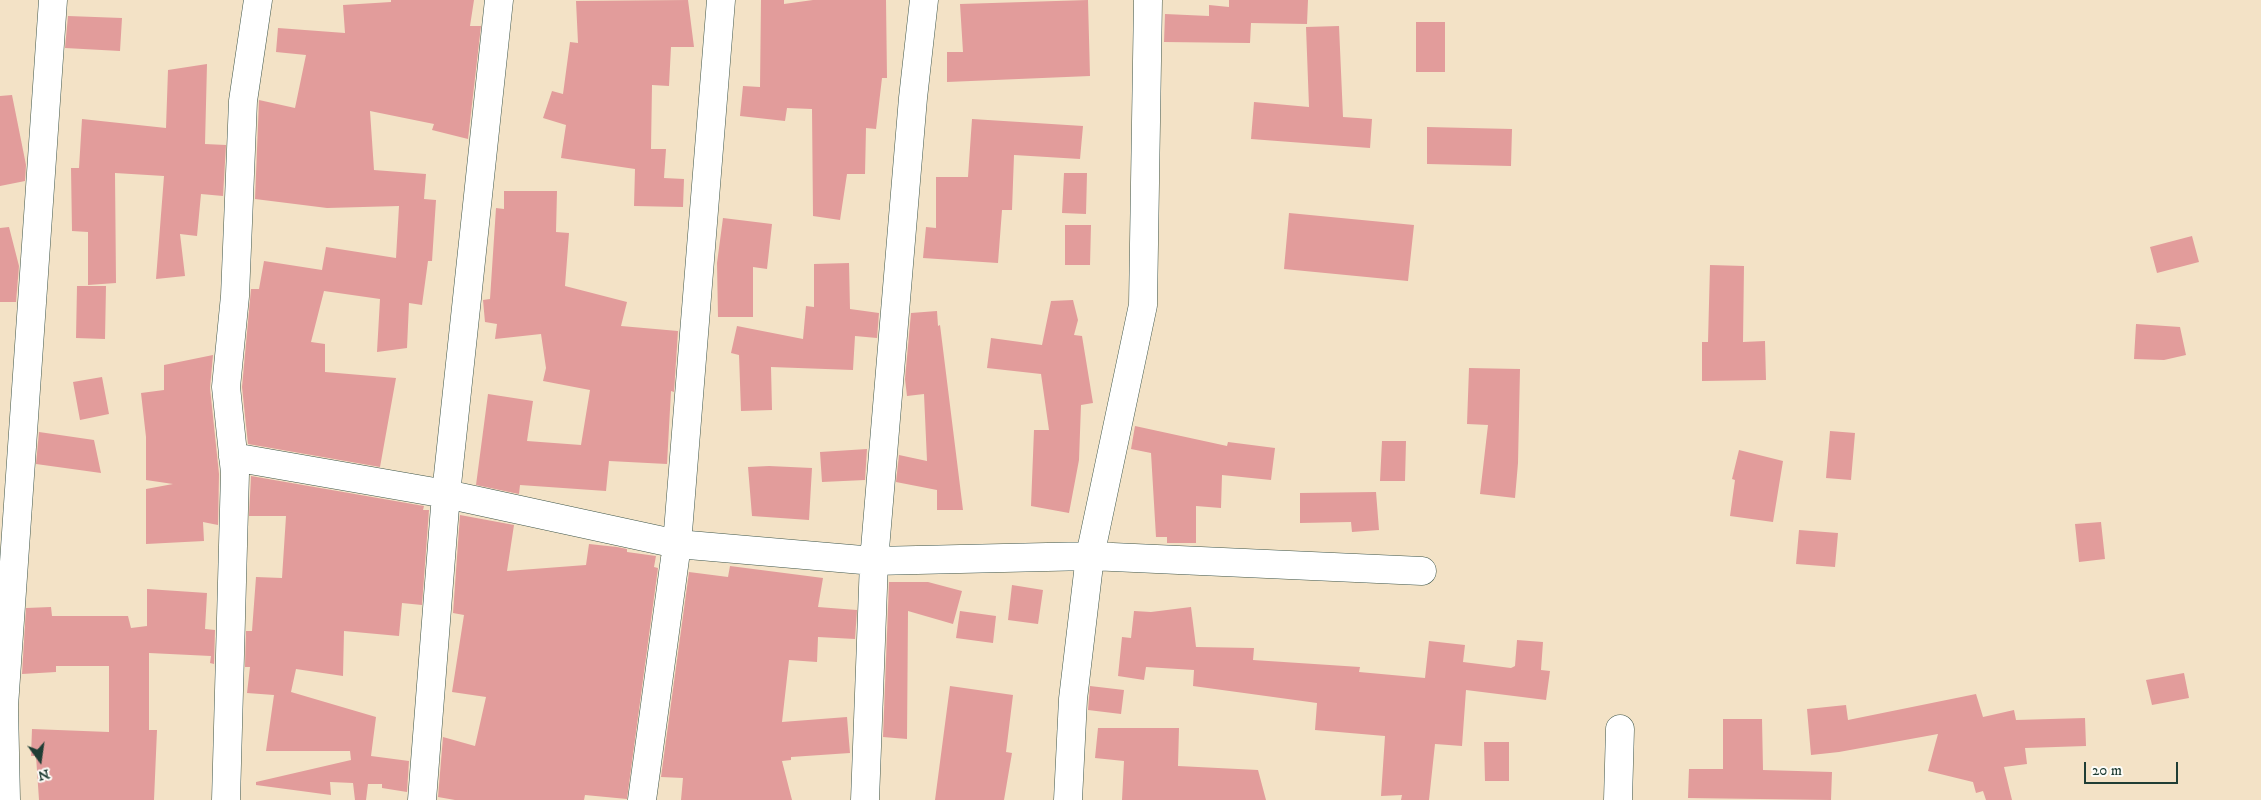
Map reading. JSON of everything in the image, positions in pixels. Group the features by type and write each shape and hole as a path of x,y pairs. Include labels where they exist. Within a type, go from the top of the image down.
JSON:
{"street":[{"path":"6,800 4,706 9,476 53,0"},
{"path":"226,800 235,473 226,387 235,296 243,101 258,0"},
{"path":"422,800 446,494 499,0"},
{"path":"642,800 677,544 721,0"},
{"path":"865,800 874,561 913,98 924,0"},
{"path":"1068,800 1073,699 1090,556 1143,305 1148,0"},
{"path":"233,457 446,494 677,544 874,561 1090,556 1422,571"},
{"path":"1618,800 1620,729"}],"building":[{"path":"391,0 474,0 470,26 481,26 468,139 432,130 434,124 370,111 374,170 426,174 424,199 436,200 432,261 428,261 422,305 409,303 407,348 377,352 380,299 324,291 311,342 325,344 325,372 396,378 380,467 248,444 242,387 251,289 259,289 264,261 322,270 326,247 396,258 399,206 327,208 255,199 259,100 295,108 306,55 276,52 278,28 345,33 343,5 391,2"},
{"path":"688,0 694,47 671,47 669,86 652,85 651,149 666,149 664,178 684,179 683,207 634,206 635,169 561,158 566,125 543,118 552,91 563,94 570,42 578,43 576,1"},
{"path":"761,0 784,0 784,4 813,0 886,0 887,78 882,78 876,129 866,128 865,174 847,174 840,220 813,216 812,109 787,108 785,121 740,116 743,86 760,87"},
{"path":"1088,0 1090,76 947,82 947,52 963,52 960,4"},
{"path":"1229,0 1308,0 1307,24 1251,23 1250,43 1164,42 1165,14 1209,16 1209,5 1229,7"},
{"path":"68,16 122,18 120,51 65,48"},
{"path":"1416,22 1445,22 1445,72 1416,72"},
{"path":"1339,26 1343,117 1372,119 1370,148 1251,139 1254,102 1309,107 1306,27"},
{"path":"207,64 205,144 226,145 223,196 201,194 197,236 180,234 185,276 156,279 164,176 115,173 116,283 88,285 88,232 72,231 71,168 79,168 82,119 166,128 168,70"},
{"path":"12,95 26,165 25,181 0,186 0,96"},
{"path":"972,119 1083,126 1080,159 1014,155 1012,210 1002,210 998,263 923,258 926,227 936,228 936,177 968,177"},
{"path":"1427,127 1512,129 1511,166 1427,164"},
{"path":"1064,173 1087,173 1086,214 1062,213"},
{"path":"504,191 557,191 556,232 569,233 565,286 627,302 621,326 678,331 674,392 671,391 667,464 609,461 606,491 520,485 519,494 476,485 488,394 533,401 527,441 581,445 590,390 543,381 546,368 541,334 495,339 497,324 485,322 483,300 490,299 496,208 504,209"},
{"path":"1289,213 1414,225 1408,281 1284,269"},
{"path":"723,218 772,224 767,269 753,267 753,317 718,317 717,263"},
{"path":"1065,225 1091,225 1090,265 1065,265"},
{"path":"9,227 19,266 16,302 0,302 0,228"},
{"path":"2192,236 2199,262 2157,273 2150,247"},
{"path":"849,263 850,309 879,313 877,338 855,336 853,370 771,367 772,410 741,411 739,355 731,353 737,326 803,339 806,306 814,307 814,264"},
{"path":"1710,265 1744,266 1743,342 1765,341 1766,380 1702,381 1702,342 1708,342"},
{"path":"77,286 106,286 105,339 76,338"},
{"path":"1073,300 1078,320 1074,335 1082,336 1093,403 1081,405 1079,460 1069,513 1031,506 1034,430 1049,430 1041,374 987,368 991,338 1042,345 1051,301"},
{"path":"937,311 963,510 937,510 937,490 896,482 899,455 927,461 924,394 907,396 905,379 911,313"},
{"path":"2136,324 2180,327 2186,355 2164,360 2134,359"},
{"path":"213,355 210,388 219,474 218,525 203,522 204,541 146,544 146,489 173,484 146,480 146,437 141,393 164,390 164,365"},
{"path":"1469,368 1520,369 1518,463 1515,498 1480,494 1488,425 1467,424"},
{"path":"102,377 109,414 80,420 73,382"},
{"path":"1135,426 1227,446 1228,442 1275,448 1271,480 1222,475 1221,508 1196,506 1196,543 1167,543 1167,537 1156,537 1151,453 1131,449"},
{"path":"1830,431 1855,433 1851,480 1826,478"},
{"path":"39,432 94,440 101,473 36,464"},
{"path":"1382,441 1406,441 1405,481 1380,481"},
{"path":"867,449 865,480 822,482 820,452"},
{"path":"1739,450 1783,461 1773,522 1730,516 1735,480 1732,479"},
{"path":"748,467 812,468 809,520 752,516"},
{"path":"251,476 424,506 423,510 429,510 422,605 402,603 399,636 344,631 343,676 296,669 291,692 376,717 371,756 409,761 407,792 382,788 382,784 368,784 366,800 355,800 353,783 330,782 331,795 256,785 256,782 351,760 350,751 266,751 274,695 247,693 250,667 245,667 246,631 252,631 256,577 282,578 286,516 249,516"},
{"path":"1376,492 1379,530 1352,532 1351,522 1300,523 1300,493"},
{"path":"460,515 514,525 507,571 586,565 589,544 617,547 627,549 627,552 656,556 654,567 658,568 627,799 585,795 584,800 455,800 438,797 443,737 475,746 486,697 452,692 464,615 453,613"},
{"path":"2101,522 2105,559 2079,562 2075,524"},
{"path":"1799,530 1838,533 1835,567 1796,564"},
{"path":"730,566 823,578 818,607 857,610 855,639 818,637 817,662 789,660 782,722 847,717 850,753 791,757 791,760 782,761 792,800 681,800 683,778 661,777 689,572 728,577"},
{"path":"889,582 928,582 962,591 953,624 908,611 907,739 883,737"},
{"path":"1012,585 1043,590 1038,624 1008,620"},
{"path":"147,589 207,593 205,629 215,630 214,664 210,663 211,656 149,653 149,730 157,730 154,800 39,800 36,756 31,756 32,729 109,732 109,666 56,666 56,672 22,674 26,608 51,607 52,616 128,616 131,628 147,626"},
{"path":"1191,607 1196,647 1254,648 1253,660 1360,667 1359,672 1425,678 1429,641 1465,645 1463,662 1511,668 1515,666 1517,640 1543,642 1541,670 1550,671 1546,700 1466,690 1462,746 1435,744 1429,800 1401,800 1402,795 1381,796 1385,736 1315,730 1317,703 1193,686 1194,670 1146,667 1144,680 1118,676 1122,637 1131,638 1134,611 1151,612"},
{"path":"960,611 996,616 993,643 956,638"},
{"path":"2184,673 2189,698 2152,705 2146,680"},
{"path":"950,686 1013,695 1006,752 1012,753 1004,800 935,800"},
{"path":"1090,686 1124,690 1121,714 1088,710"},
{"path":"1976,694 1983,717 2014,710 2016,720 2085,718 2086,746 2025,748 2027,764 2004,767 2012,800 1986,800 1983,791 1976,793 1973,782 1928,771 1938,734 1839,752 1811,755 1807,709 1846,705 1848,720"},
{"path":"1723,719 1762,719 1763,770 1832,772 1831,800 1688,798 1689,769 1723,769"},
{"path":"1098,728 1179,728 1178,766 1258,770 1266,800 1122,800 1124,761 1095,758"},
{"path":"1484,742 1509,742 1509,781 1485,781"}]}
